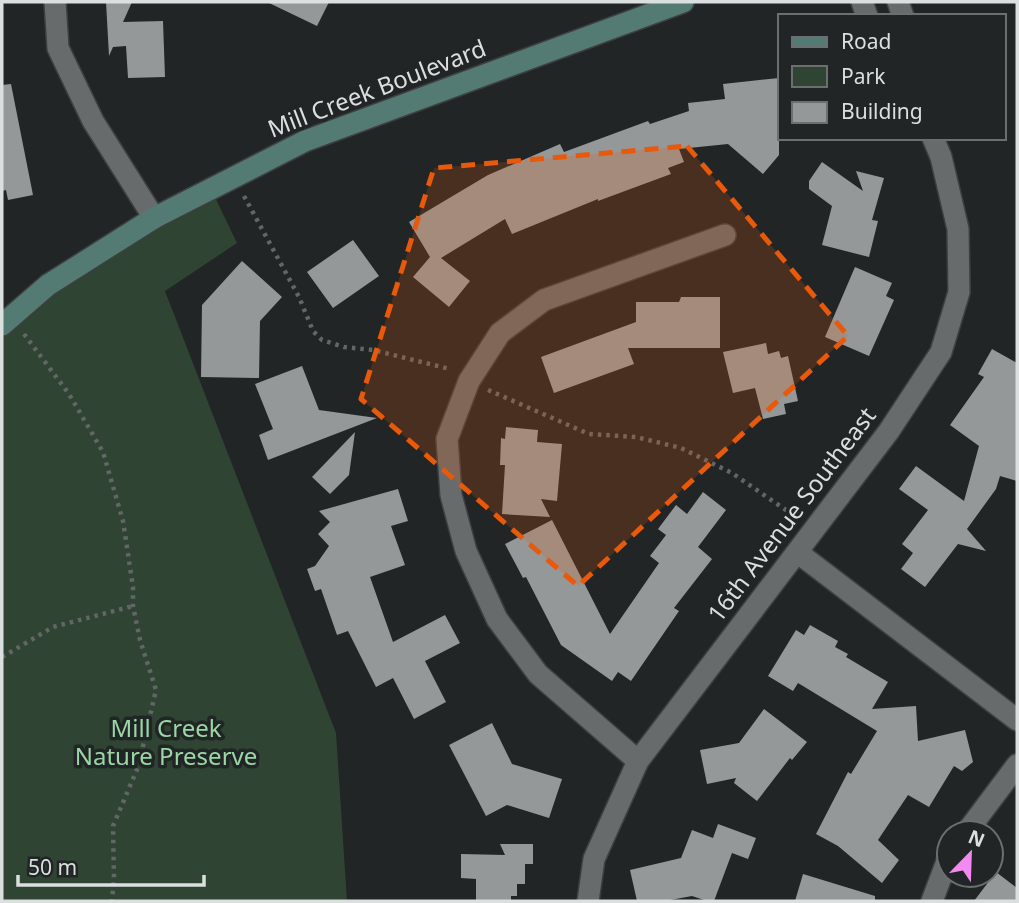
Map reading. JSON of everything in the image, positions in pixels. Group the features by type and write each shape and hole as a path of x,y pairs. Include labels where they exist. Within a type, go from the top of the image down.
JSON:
{"street":[{"path":"55,2 58,48 93,121 154,218"},
{"name":"Mill Creek Boulevard","path":"6,321 48,285 154,218 305,141 683,2"},
{"name":"16th Avenue Southeast","path":"588,901 594,859 638,761 889,431 941,352 959,292 958,229 941,158 934,140"},
{"path":"638,761 538,674 497,619 466,551 452,495 447,439 469,382 500,333 544,300 725,235"},
{"path":"797,552 1017,720"},
{"path":"976,819 1017,765"}],"path":[{"path":"6,321 69,394 103,452 123,520 133,587 133,606 140,640 156,690 138,767 113,826 112,901"},
{"path":"2,657 53,627 133,606"}],"highlighted area":[{"path":"687,146 848,336 578,586 361,399 434,168"}],"green space":[{"name":"Mill Creek Nature Preserve","path":"211,189 237,243 165,291 336,733 347,901 2,901 2,325"}],"building":[{"path":"106,2 132,2 123,22 163,21 165,77 128,78 126,46 113,47 109,56"},
{"path":"267,2 329,2 317,26"},
{"path":"778,78 779,155 763,174 728,144 679,149 684,162 668,168 671,174 598,199 512,234 505,219 441,258 470,281 449,307 413,277 430,257 409,222 488,175 560,144 564,152 648,121 650,124 689,111 688,103 725,99 723,84"},
{"path":"11,84 33,195 8,200 6,190 2,191 2,85"},
{"path":"822,162 863,191 856,171 884,178 872,220 878,221 869,257 822,245 832,206 809,189 809,181"},
{"path":"353,240 379,276 333,308 307,272"},
{"path":"242,261 282,297 260,321 259,378 201,377 202,305"},
{"path":"855,267 892,283 886,296 894,300 869,356 825,337"},
{"path":"681,297 720,297 720,348 628,348 634,364 554,393 541,357 636,322 636,302 679,302"},
{"path":"766,343 768,354 779,351 781,358 788,356 798,401 784,404 786,414 763,419 755,388 733,393 723,352"},
{"path":"992,349 1017,363 1017,481 1000,476 996,489 967,529 986,551 958,544 925,587 901,569 913,553 902,544 928,510 899,489 916,466 964,501 979,446 950,425 984,377 978,374"},
{"path":"302,366 319,410 377,418 268,460 259,435 273,429 255,384"},
{"path":"506,427 538,430 537,442 562,444 557,501 541,499 550,517 502,514 505,465 500,465 501,438 505,439"},
{"path":"355,432 349,475 330,494 312,477"},
{"path":"398,489 408,521 391,526 405,565 370,577 393,642 445,615 460,643 425,661 446,702 414,719 393,678 376,687 348,631 337,635 321,589 315,591 307,569 315,566 329,546 318,534 330,522 319,511"},
{"path":"703,492 726,510 698,547 712,559 674,608 679,611 631,681 618,672 612,681 561,645 526,577 523,578 505,544 552,520 610,634 659,563 650,556 666,535 658,529 676,505 687,514"},
{"path":"810,625 838,641 835,647 848,654 846,657 888,682 872,709 916,706 918,741 965,730 973,762 962,771 954,766 929,807 908,795 878,840 899,860 882,883 838,846 816,834 848,772 851,774 877,731 798,683 793,691 768,676 796,630 804,635"},
{"path":"764,709 807,742 792,760 790,758 757,801 734,783 736,778 707,784 700,750 739,743"},
{"path":"492,723 512,764 562,779 549,818 507,805 486,816 449,745"},
{"path":"718,824 756,838 748,859 732,853 714,901 692,896 665,901 637,901 630,870 681,858 692,830 713,838"},
{"path":"500,844 533,844 533,864 525,864 525,884 517,884 517,896 511,896 511,901 476,900 476,879 461,878 461,854 505,855"},
{"path":"803,874 875,896 875,901 795,901"},
{"path":"1005,879 1017,888 1017,901 974,901 983,889 1005,889"}]}
